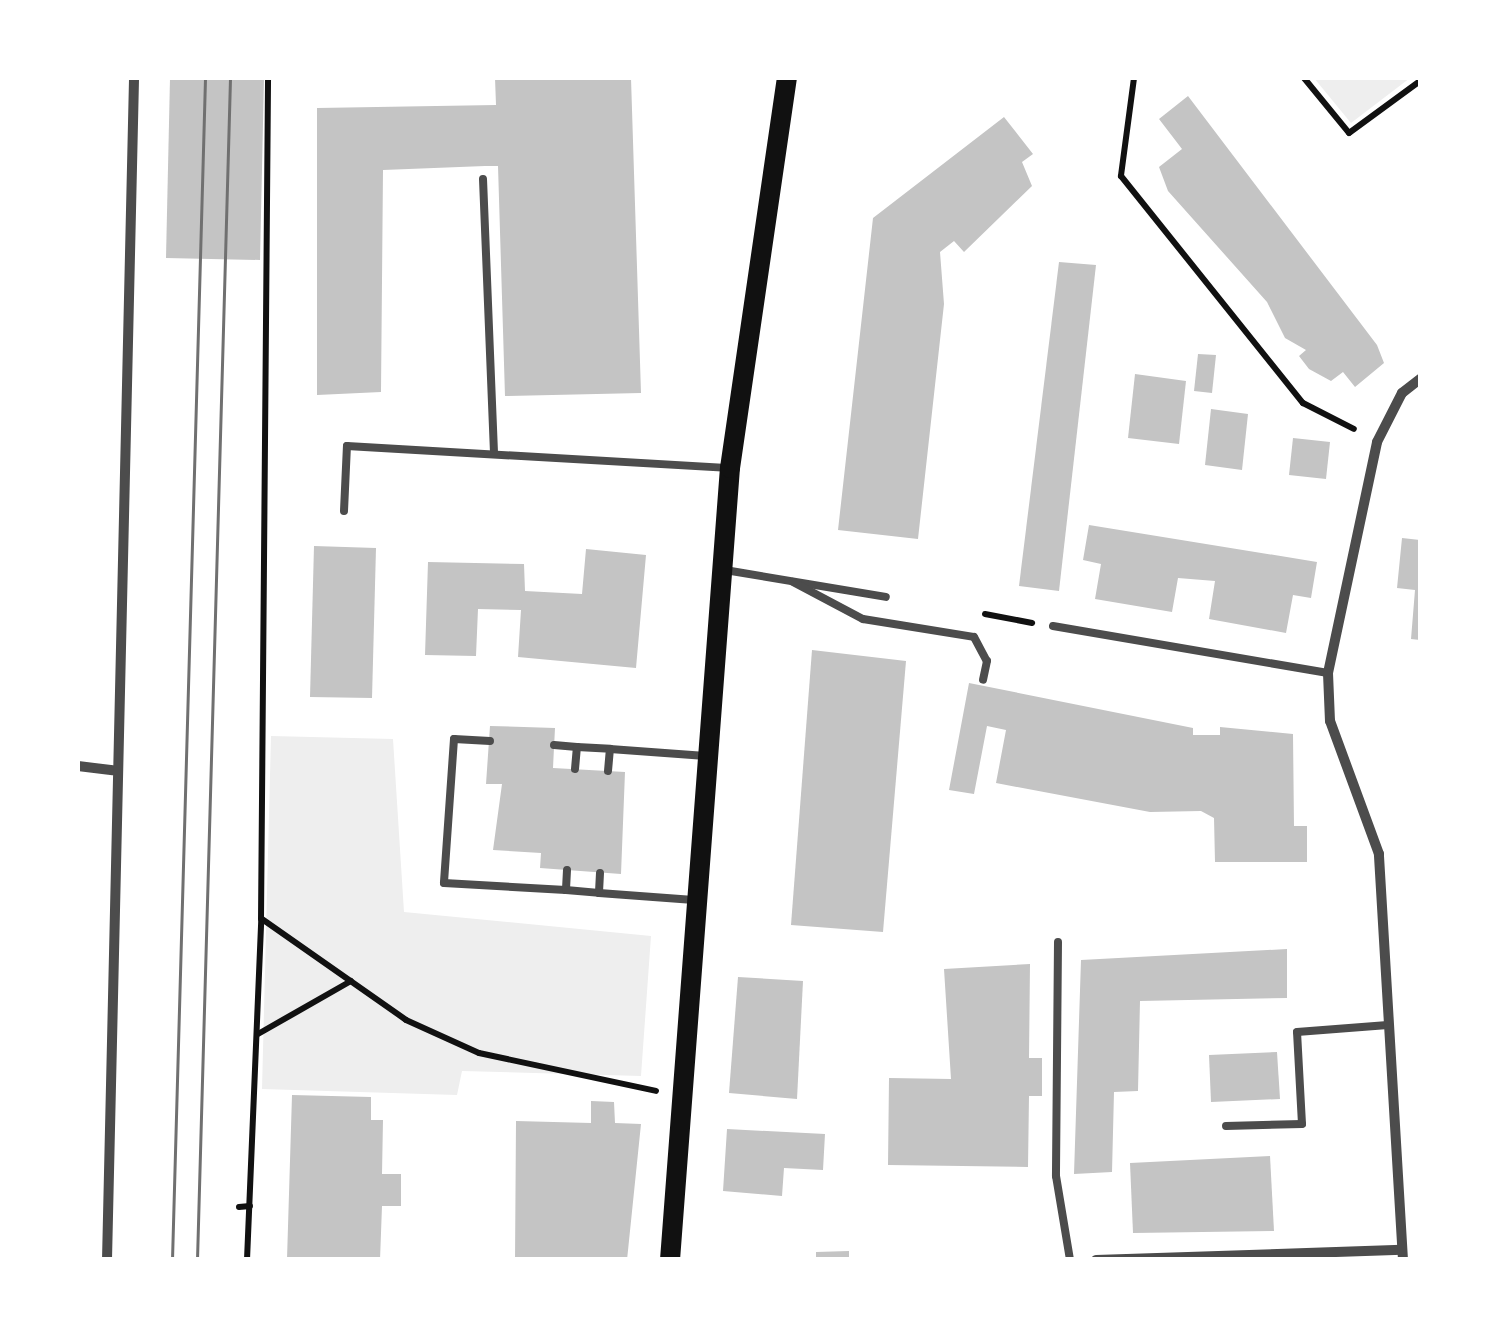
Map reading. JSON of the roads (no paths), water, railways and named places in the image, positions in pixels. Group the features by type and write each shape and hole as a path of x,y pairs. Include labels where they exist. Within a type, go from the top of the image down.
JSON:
{"main road":[{"path":"670,1260 730,468 787,78"}],"street":[{"path":"108,1260 113,770 134,78"},
{"path":"1096,1260 1402,1255 1379,854 1330,721 1328,674 1378,442 1402,393 1420,379"},
{"path":"78,766 113,770"}],"lane":[{"path":"483,180 494,454"},
{"path":"344,511 347,446 730,468"},
{"path":"725,570 886,598"},
{"path":"793,582 863,619 974,637 986,661 983,680"},
{"path":"1053,626 1328,674"},
{"path":"490,741 454,739 444,883 697,901"},
{"path":"554,745 710,756"},
{"path":"575,770 577,747"},
{"path":"608,771 610,749"},
{"path":"566,890 567,870"},
{"path":"599,893 600,872"},
{"path":"1058,942 1056,1176 1070,1260"},
{"path":"1226,1126 1302,1124 1297,1032 1388,1025"}],"tram line":[{"path":"172,1260 205,78"},
{"path":"197,1260 230,78"}]}
